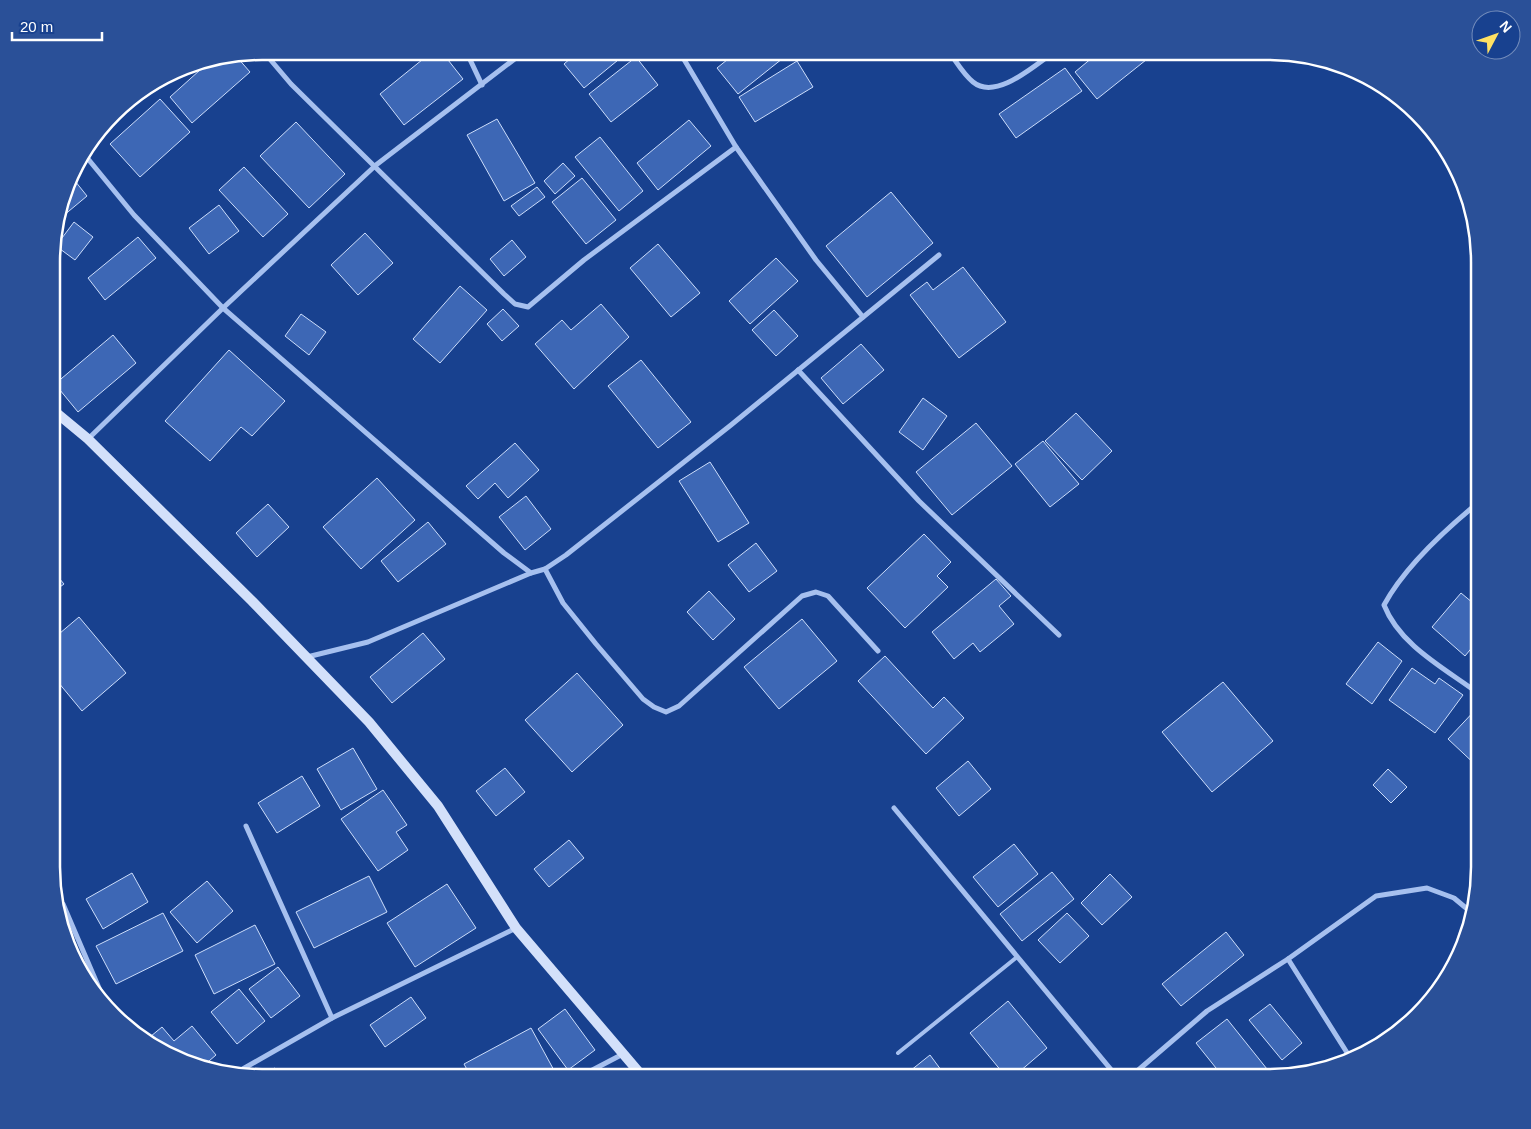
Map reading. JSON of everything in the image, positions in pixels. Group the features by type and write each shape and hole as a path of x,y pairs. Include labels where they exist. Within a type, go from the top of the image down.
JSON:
{"street":[{"path":"271,60 291,84 376,165 504,294 515,304 528,307 584,260 736,147"},
{"path":"470,60 482,85"},
{"path":"88,440 223,308 376,165 514,60"},
{"path":"684,60 736,147 816,260 863,317"},
{"path":"955,60 974,83 988,88 1007,84 1042,60"},
{"path":"88,159 134,215 223,308 504,553 531,572"},
{"path":"306,657 368,642 531,572 545,568 573,549 939,255"},
{"path":"798,370 919,501 1059,635"},
{"path":"60,416 88,440 369,722 438,806 516,928 636,1069"},
{"path":"1471,510 1430,548 1392,591 1384,605 1390,622 1405,638 1471,688"},
{"path":"545,568 563,603 596,644 643,699 654,707 666,712 679,706 802,596 816,592 828,596 878,651"},
{"path":"894,808 1110,1069"},
{"path":"246,826 332,1018"},
{"path":"1140,1069 1207,1011 1288,959 1376,896 1427,888 1454,898 1467,909"},
{"path":"65,911 96,982"},
{"path":"244,1068 332,1018 516,928"},
{"path":"1288,959 1347,1053"},
{"path":"596,1069 623,1054"}],"lane":[{"path":"898,1053 1017,957"}],"building":[{"path":"422,60 448,60 463,79 404,125 380,94"},
{"path":"569,60 618,60 584,88 564,64"},
{"path":"632,60 638,60 658,85 611,122 589,94"},
{"path":"727,60 781,60 738,94 717,68"},
{"path":"1089,60 1146,60 1097,99 1075,72"},
{"path":"241,61 250,72 192,123 170,97 200,70"},
{"path":"797,61 813,87 755,122 739,97"},
{"path":"1065,68 1082,91 1016,138 999,114"},
{"path":"160,99 190,132 140,177 110,144"},
{"path":"497,119 535,183 504,201 467,135"},
{"path":"689,120 711,146 658,190 637,163"},
{"path":"296,122 345,174 309,208 260,156"},
{"path":"600,137 643,191 619,211 575,157"},
{"path":"563,163 575,176 555,194 544,181"},
{"path":"244,167 288,214 263,237 219,190"},
{"path":"582,178 616,220 586,244 552,202"},
{"path":"76,183 87,196 66,213"},
{"path":"537,187 545,197 519,216 511,206"},
{"path":"891,192 933,243 867,297 826,246"},
{"path":"219,205 239,231 209,254 189,228"},
{"path":"74,222 93,237 75,260 60,249 61,239"},
{"path":"365,233 393,263 358,295 331,265"},
{"path":"138,237 156,258 105,300 88,278"},
{"path":"512,240 526,257 504,276 490,259"},
{"path":"658,244 700,293 671,317 630,268"},
{"path":"776,258 798,281 750,324 729,301"},
{"path":"963,267 1006,322 959,358 910,295 927,282 933,290"},
{"path":"460,286 487,310 440,363 413,339"},
{"path":"601,304 629,337 574,389 535,344 562,320 571,330"},
{"path":"503,309 519,326 502,341 487,324"},
{"path":"774,310 798,336 776,356 752,330"},
{"path":"301,314 326,332 309,355 285,336"},
{"path":"113,335 136,363 78,412 60,390 60,380"},
{"path":"861,344 884,370 843,404 821,378"},
{"path":"229,350 285,401 252,436 241,427 210,461 165,421"},
{"path":"641,360 691,422 658,448 608,386"},
{"path":"923,398 947,416 923,450 899,432"},
{"path":"1076,413 1112,451 1082,480 1045,441"},
{"path":"976,423 1012,466 952,515 916,472"},
{"path":"1043,441 1079,484 1050,507 1015,464"},
{"path":"515,443 539,470 508,498 495,483 478,499 466,486"},
{"path":"710,462 749,523 718,542 679,481"},
{"path":"377,478 415,520 361,569 323,527"},
{"path":"526,496 551,529 525,550 499,517"},
{"path":"268,504 289,527 257,557 236,533"},
{"path":"428,522 446,544 398,582 381,561"},
{"path":"924,534 951,562 937,576 948,587 905,628 867,588"},
{"path":"756,543 777,571 749,592 728,565"},
{"path":"996,579 1011,596 999,606 1014,624 980,652 973,643 954,659 932,632"},
{"path":"709,591 735,619 713,640 687,612"},
{"path":"1461,593 1471,601 1471,649 1465,656 1432,627"},
{"path":"79,617 126,673 82,711 60,684 60,633"},
{"path":"802,619 837,661 779,709 744,667"},
{"path":"423,633 445,659 392,703 370,677"},
{"path":"1378,642 1402,661 1372,704 1346,684"},
{"path":"885,656 933,708 944,697 964,718 926,754 858,681"},
{"path":"1412,668 1435,684 1439,678 1463,695 1435,733 1389,700"},
{"path":"577,673 623,725 572,772 525,720"},
{"path":"1223,682 1273,741 1212,792 1162,732"},
{"path":"1471,715 1471,761 1448,739"},
{"path":"353,748 377,789 341,810 317,769"},
{"path":"968,761 991,789 959,816 936,788"},
{"path":"505,768 525,792 496,816 476,791"},
{"path":"1388,769 1407,787 1391,803 1373,785"},
{"path":"302,776 320,806 277,833 258,803"},
{"path":"383,790 407,825 396,832 408,850 378,871 341,819"},
{"path":"569,840 584,858 549,887 534,869"},
{"path":"1014,844 1038,874 998,907 973,877"},
{"path":"1052,872 1074,899 1022,941 1000,914"},
{"path":"132,873 148,902 103,929 86,899"},
{"path":"1110,874 1132,897 1102,925 1081,903"},
{"path":"369,876 387,912 314,948 296,912"},
{"path":"207,881 233,911 197,943 170,912"},
{"path":"447,884 476,928 415,967 387,923"},
{"path":"163,913 183,951 116,984 96,946"},
{"path":"1067,913 1089,936 1060,963 1038,940"},
{"path":"255,925 275,964 214,994 195,955"},
{"path":"1226,932 1244,955 1181,1006 1162,984"},
{"path":"278,967 300,996 271,1018 249,989"},
{"path":"239,989 265,1021 237,1044 211,1012"},
{"path":"411,997 426,1018 385,1047 370,1025"},
{"path":"1008,1001 1047,1048 1022,1069 1000,1069 970,1033"},
{"path":"1270,1004 1302,1043 1282,1060 1249,1020"},
{"path":"565,1009 595,1050 567,1069 538,1029"},
{"path":"1227,1019 1267,1069 1217,1069 1196,1043"},
{"path":"192,1026 216,1055 208,1062 185,1054 151,1036 162,1027 174,1041"},
{"path":"531,1028 553,1069 467,1069 464,1064"},
{"path":"930,1055 940,1069 912,1069"}]}
